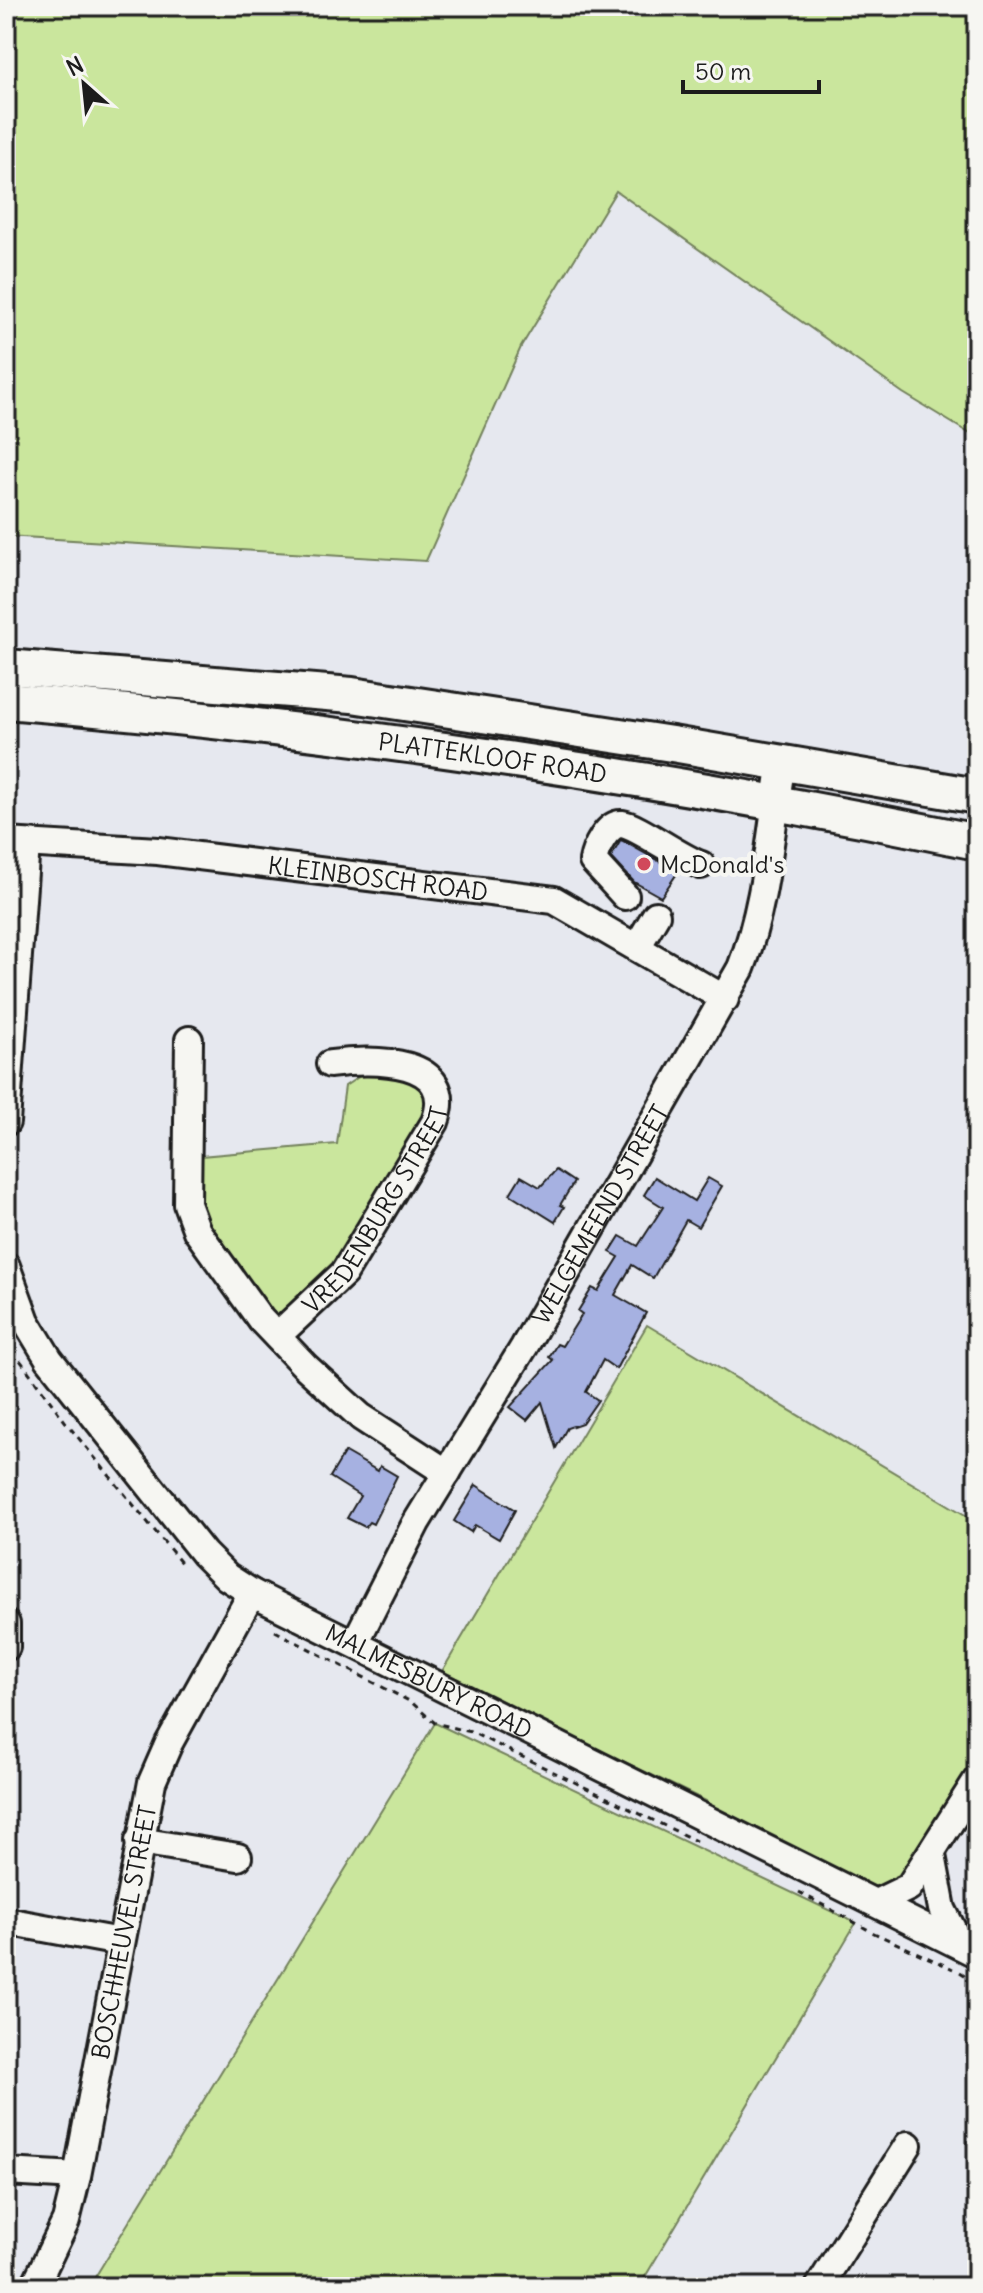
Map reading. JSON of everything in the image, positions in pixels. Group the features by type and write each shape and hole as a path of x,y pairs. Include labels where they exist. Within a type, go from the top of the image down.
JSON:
{"main road":[{"name":"PLATTEKLOOF ROAD","path":"6,667 352,695 782,762 977,796"},
{"name":"PLATTEKLOOF ROAD","path":"6,701 381,740 775,800 977,842"}],"street":[{"name":"WELGEMEEND STREET","path":"355,1643 416,1523 725,999 753,936 765,884 782,762"},
{"path":"625,896 593,861 609,829 617,825 629,827 683,859 701,865"},
{"name":"KLEINBOSCH ROAD","path":"16,843 158,851 554,900 725,999"},
{"path":"6,1122 16,843"},
{"path":"637,947 656,915"},
{"name":"VREDENBURG STREET","path":"189,1040 187,1204 191,1219 261,1320 277,1336 361,1417 447,1473"},
{"name":"VREDENBURG STREET","path":"277,1336 344,1273 441,1107 437,1084 425,1072 349,1062 330,1064"},
{"name":"MALMESBURY ROAD","path":"6,1266 26,1321 49,1359 204,1554 227,1577 252,1593 968,1949"},
{"name":"BOSCHHEUVEL STREET","path":"34,2287 58,2242 77,2176 139,1841 157,1768 252,1593"},
{"path":"6,1624 9,1635 6,1647"},
{"path":"876,1903 909,1887 977,1780"},
{"path":"139,1841 238,1857"},
{"path":"932,1855 942,1909 968,1949"},
{"path":"6,1921 120,1942"},
{"path":"819,2287 908,2145"},
{"path":"6,2172 77,2176"}],"path":[{"path":"6,1341 126,1498 188,1571"},
{"path":"265,1625 411,1702 435,1723 471,1732 705,1845"},
{"path":"787,1886 977,1983"}],"green space":[{"path":"6,6 977,6 977,438 903,393 616,191 521,347 426,561 6,536"},
{"path":"366,1072 418,1077 434,1109 341,1266 287,1317 270,1316 200,1208 201,1156 337,1144 345,1086"},
{"path":"647,1325 977,1522 977,1760 914,1868 885,1887 867,1886 709,1810 706,1801 621,1760 612,1763 438,1678"},
{"path":"435,1723 856,1923 639,2287 89,2287"}],"building":[{"name":"McDonald's","path":"621,840 678,872 661,897 634,882 611,857"},
{"path":"556,1170 574,1182 560,1205 564,1207 555,1222 510,1194 521,1176 540,1187"},
{"path":"655,1177 694,1201 708,1178 722,1186 698,1227 686,1220 653,1278 632,1265 615,1295 646,1313 616,1369 603,1360 586,1392 598,1400 582,1423 567,1428 556,1448 542,1402 527,1420 510,1407 553,1360 549,1357 557,1344 562,1346 582,1314 578,1311 592,1288 598,1291 619,1257 610,1252 620,1236 638,1246 663,1207 644,1195"},
{"path":"345,1452 378,1471 380,1466 397,1476 373,1524 369,1522 365,1527 347,1518 360,1496 330,1477"},
{"path":"476,1485 515,1510 499,1539 475,1525 471,1532 454,1521"}],"place":[{"name":"McDonald's","path":"644,864"}]}
